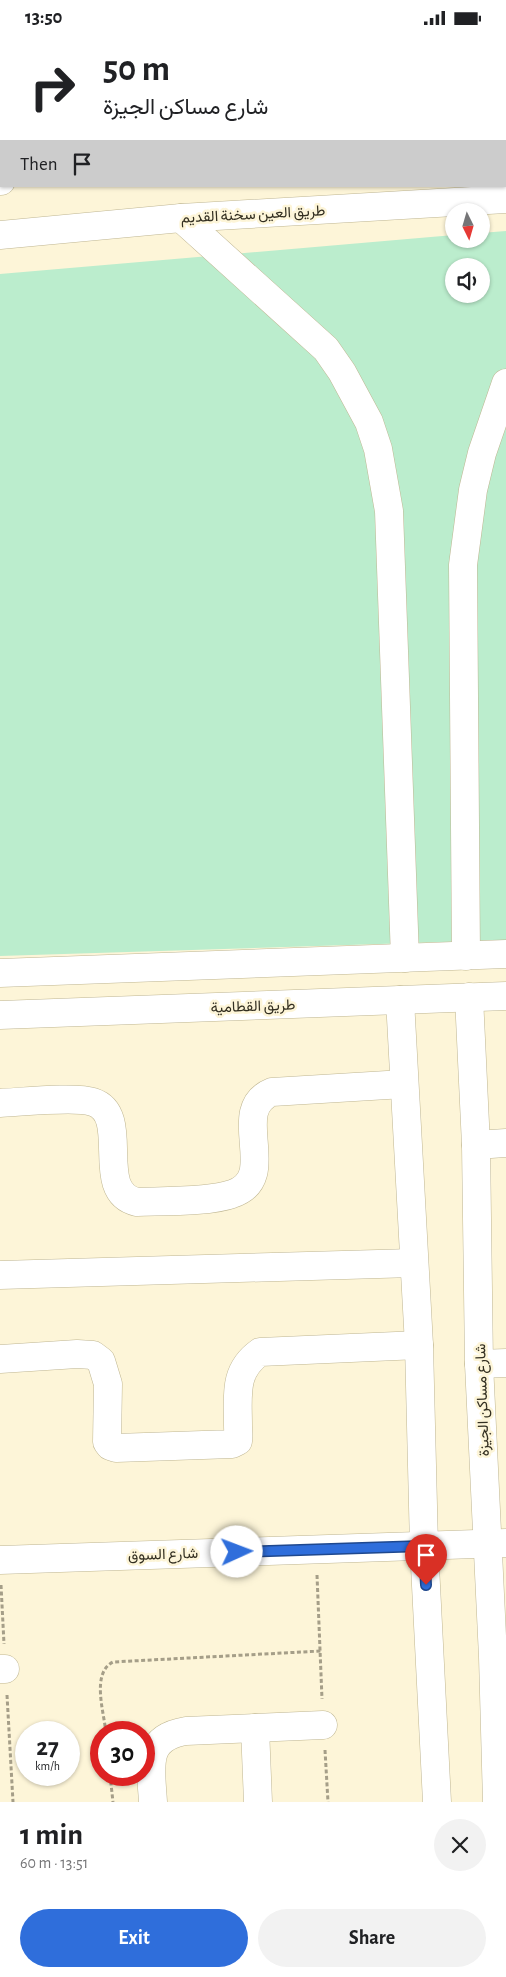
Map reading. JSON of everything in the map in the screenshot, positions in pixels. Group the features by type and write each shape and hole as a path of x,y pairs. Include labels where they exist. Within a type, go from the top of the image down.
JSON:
{"street":[{"name":"طريق العين سخنة القديم","path":"0,235 181,217 506,199"},
{"path":"181,217 326,349 357,396 378,449 389,511 405,958"},
{"path":"466,956 463,565 473,490 493,417 506,383"},
{"path":"0,973 506,954"},
{"name":"طريق القطامية","path":"0,1015 506,996"},
{"name":"شارع مساكن الجيزة","path":"468,997 476,1145 479,1364 497,1543 497,1802"},
{"path":"400,1000 419,1345 424,1546 437,1802"},
{"path":"0,1103 85,1100 98,1104 104,1109 110,1122 116,1187 124,1197 137,1202 221,1197 243,1189 251,1179 255,1168 252,1112 255,1105 265,1095 272,1092 404,1084"},
{"path":"476,1145 506,1143"},
{"path":"0,1275 413,1263"},
{"path":"0,1359 77,1354 93,1355 101,1361 108,1384 107,1442 110,1446 116,1448 232,1444 238,1441 238,1387 240,1376 244,1365 260,1351 419,1345"},
{"path":"479,1364 506,1363"},
{"name":"شارع السوق","path":"0,1560 497,1543"},
{"path":"153,1802 151,1769 154,1754 159,1741 169,1734 324,1725"},
{"path":"255,1728 258,1802"}],"path":[{"path":"316,1549 328,1802"},
{"path":"105,1721 101,1679 104,1669 113,1662 321,1651"},
{"path":"111,1786 113,1802"}],"green space":[{"path":"506,231 506,940 0,956 0,274 445,236 445,248 490,248 490,232"}],"route":[{"path":"237,1552 424,1546 426,1585"}]}
